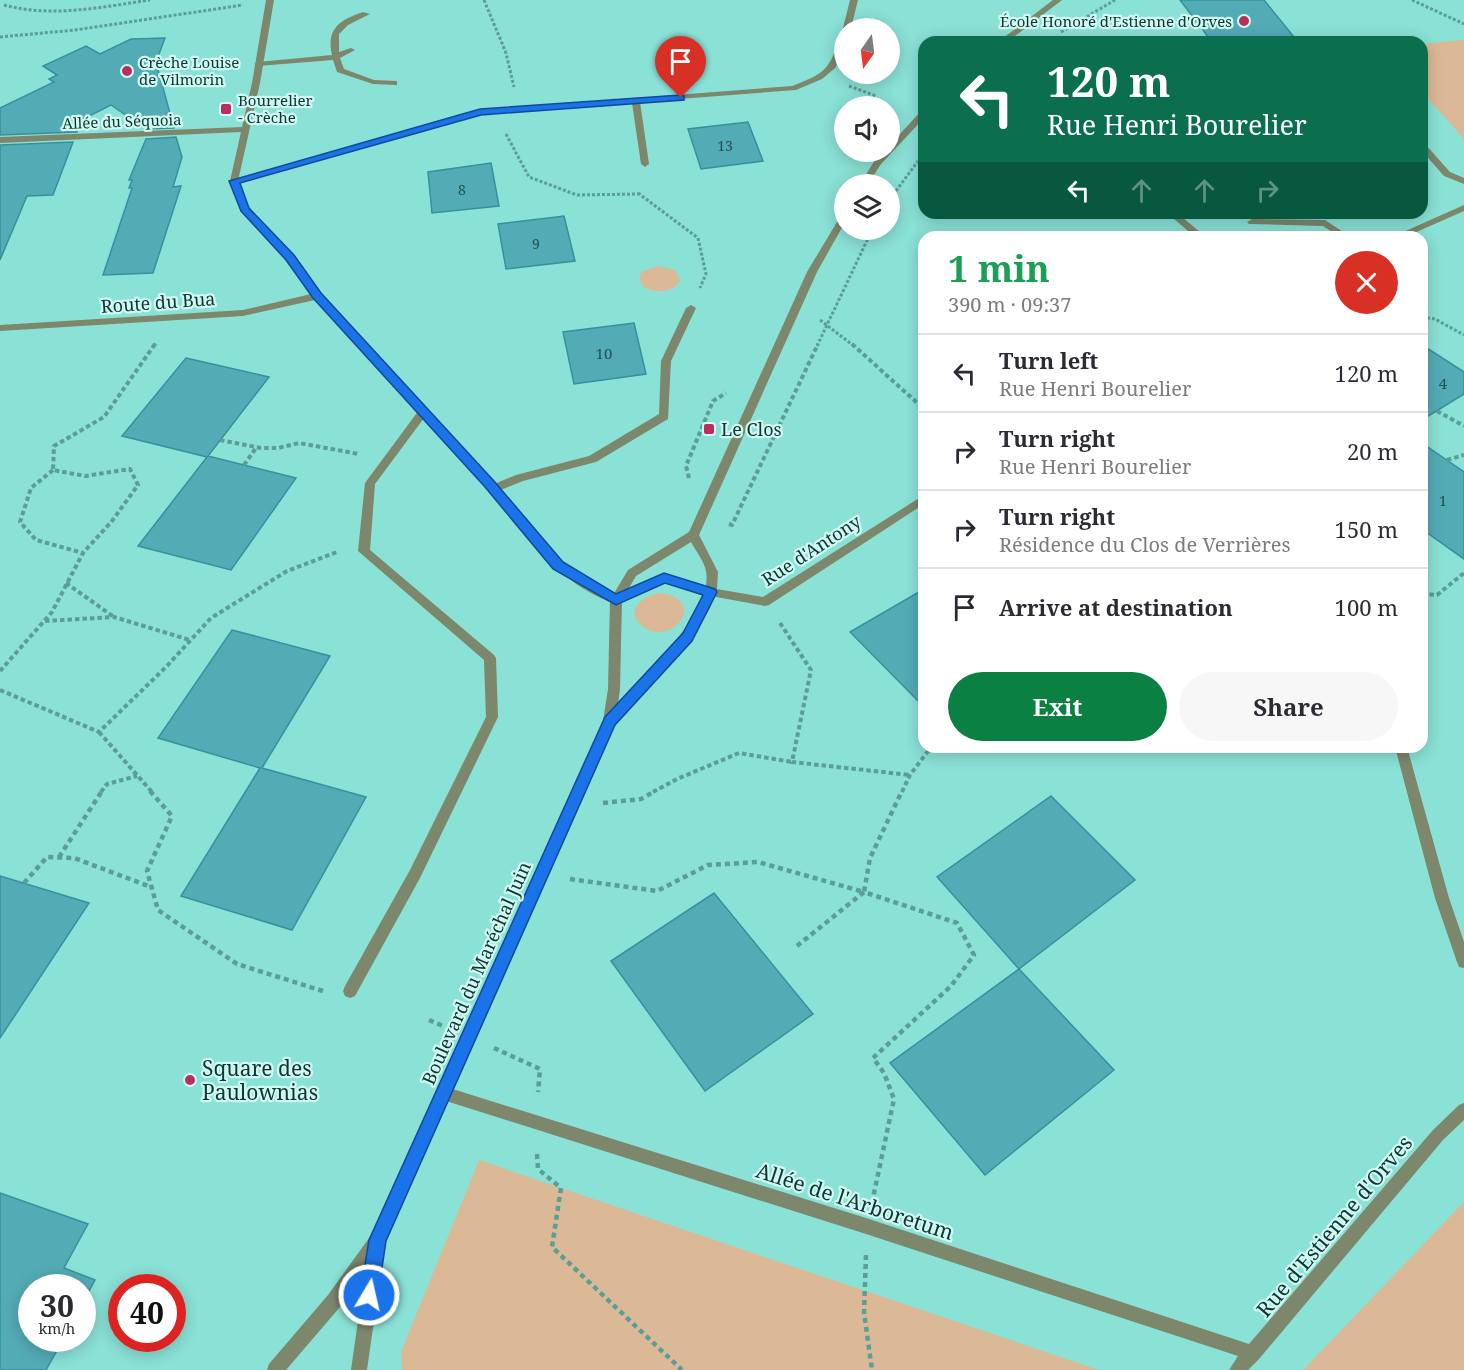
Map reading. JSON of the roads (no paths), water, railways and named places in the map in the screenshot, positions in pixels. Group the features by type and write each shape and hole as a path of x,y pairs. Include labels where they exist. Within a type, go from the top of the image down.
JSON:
{"street":[{"path":"850,18 854,0"},
{"path":"1010,36 1058,0"},
{"path":"270,1 256,83 234,181 244,209 290,258 317,296 493,489 558,565 616,600"},
{"path":"366,14 351,18 335,34 332,44 340,70 373,82 394,83"},
{"path":"258,64 336,57 351,50"},
{"path":"234,181 480,112 636,102 793,88 816,80 834,67"},
{"path":"636,102 645,164"},
{"path":"900,139 918,120"},
{"name":"Allée du Séquoia","path":"0,140 245,129"},
{"path":"1428,153 1447,174 1464,181"},
{"path":"1411,231 1464,208"},
{"path":"1179,219 1194,231"},
{"path":"1252,222 1325,222 1338,231"},
{"path":"711,592 712,573 693,535 812,272 834,234"},
{"name":"Route du Bua","path":"0,328 243,313 317,296"},
{"path":"493,489 520,478 592,459 664,416 666,361 691,308"},
{"path":"350,991 415,874 492,717 489,658 364,551 370,483 423,412"},
{"name":"Rue d'Antony","path":"616,600 664,578 711,592 765,602 918,503"},
{"name":"Boulevard du Maréchal Juin","path":"275,1370 334,1301 378,1240 571,807 609,721 614,689 616,600 632,573 693,535"},
{"name":"Boulevard du Maréchal Juin","path":"609,721 688,637 711,592"},
{"path":"1403,753 1442,898 1464,962"},
{"name":"Allée de l'Arboretum","path":"443,1093 866,1226 1253,1353"},
{"name":"Rue d'Estienne d'Orves","path":"1237,1370 1438,1136 1464,1110"},
{"name":"Boulevard du Maréchal Juin","path":"359,1370 378,1240"}],"place":[{"name":"École Honoré d'Estienne d'Orves","path":"1244,21"},
{"name":"Crèche Louise de Vilmorin","path":"127,71"},
{"name":"Bourrelier - Crèche","path":"226,109"},
{"name":"Le Clos","path":"709,429"},
{"name":"Square des Paulownias","path":"190,1080"}]}
